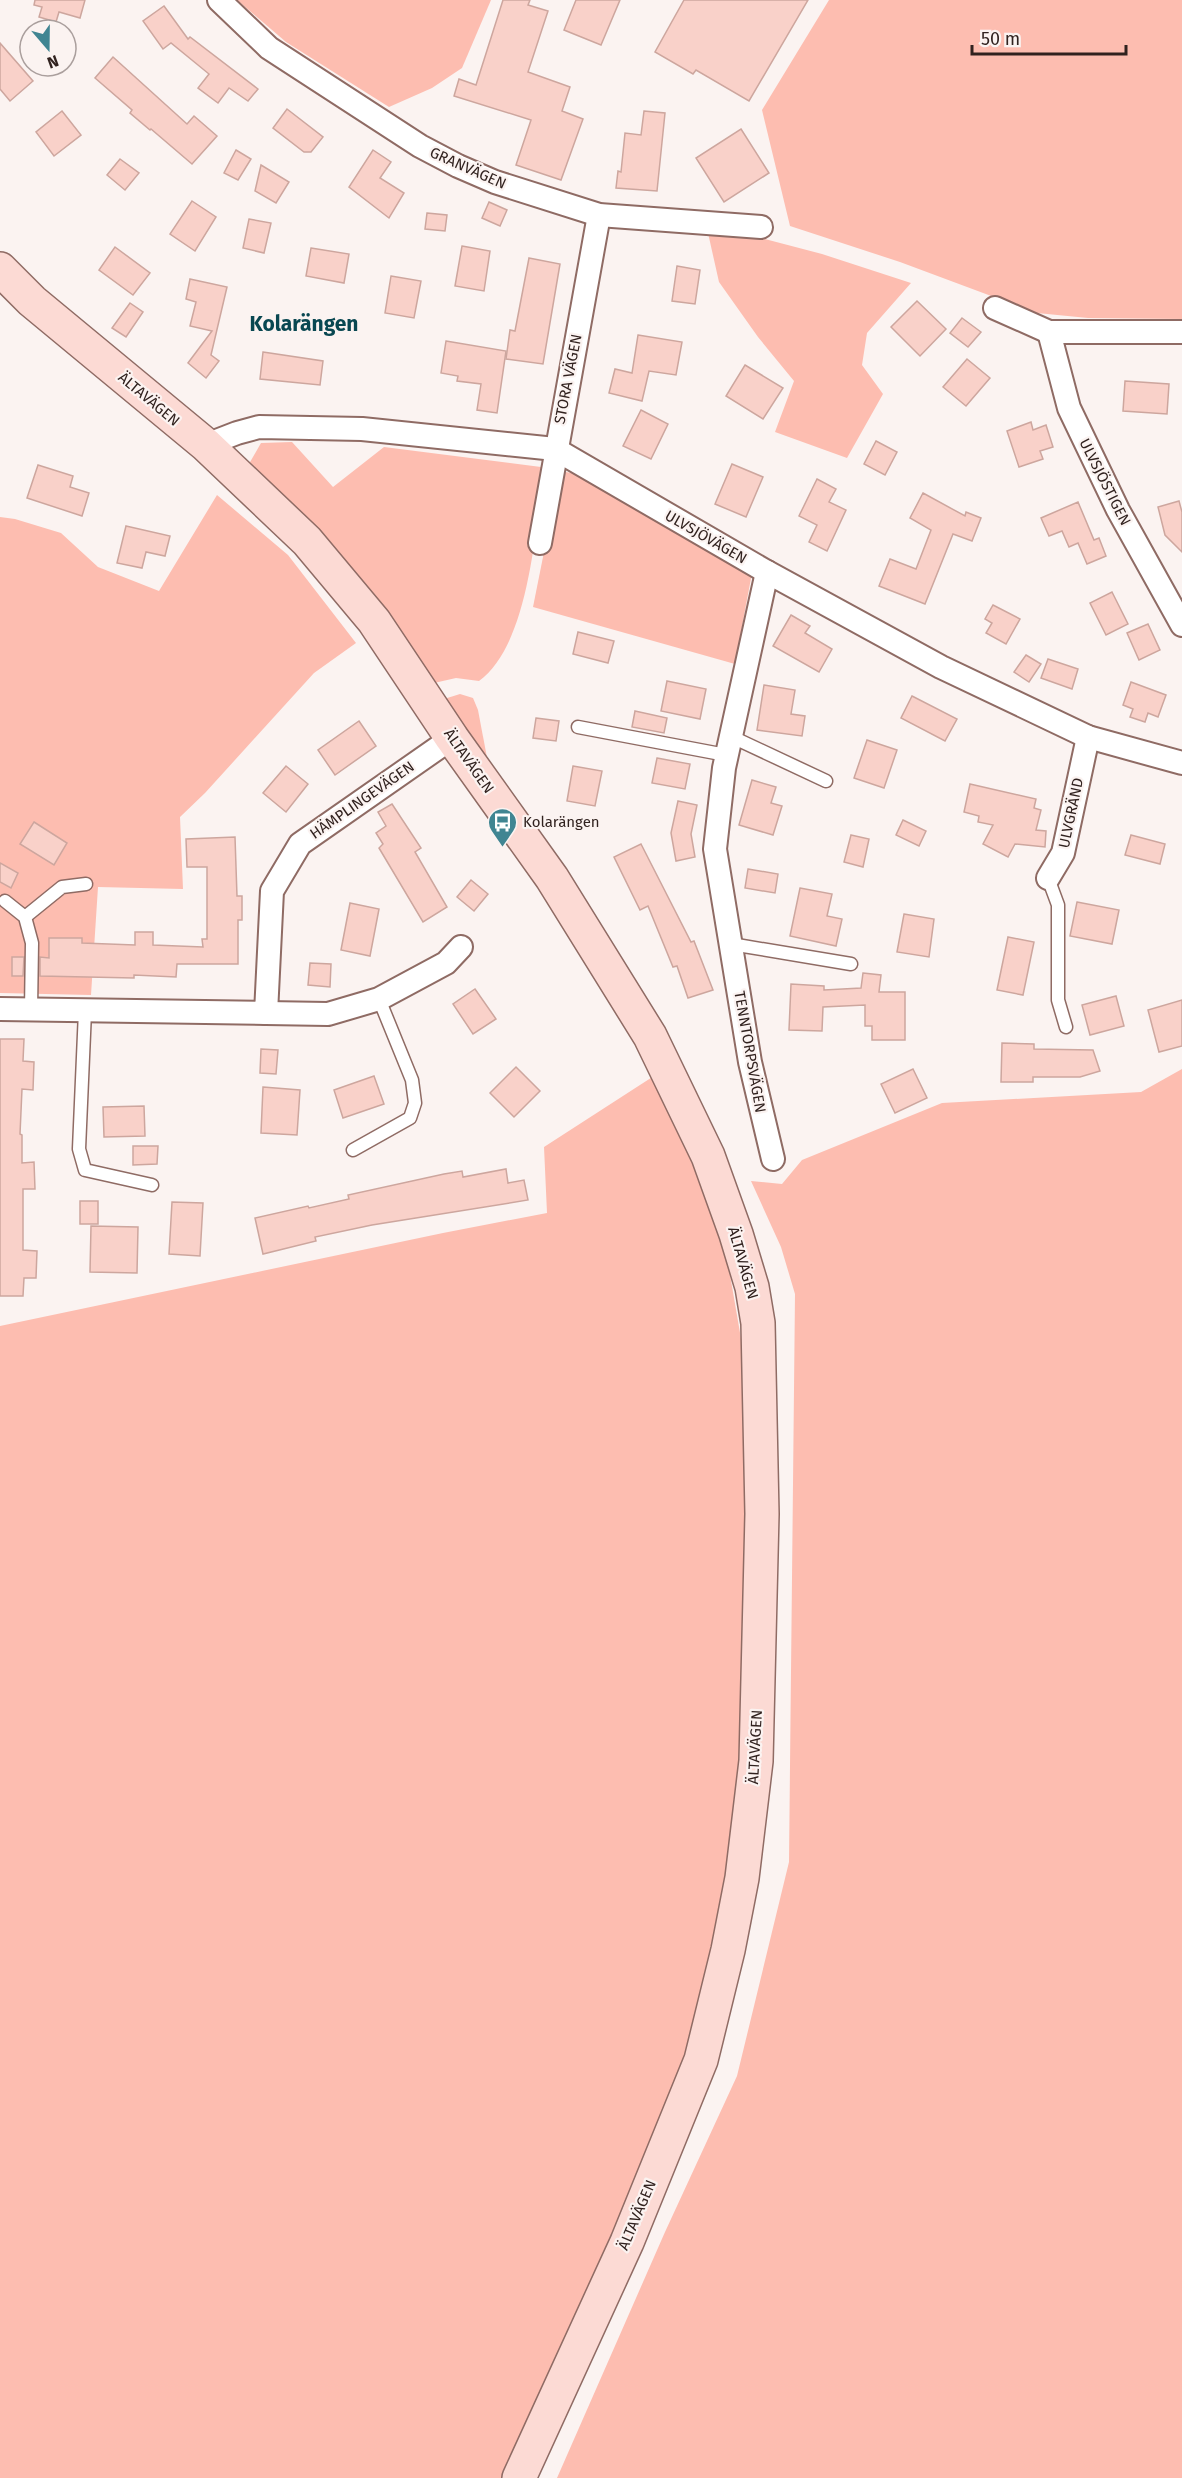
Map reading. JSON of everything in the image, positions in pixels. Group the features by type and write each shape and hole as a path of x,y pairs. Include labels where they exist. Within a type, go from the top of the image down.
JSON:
{"main road":[{"name":"ÄLTAVÄGEN","path":"0,269 32,301 206,445 315,550 374,621 452,738 552,878 650,1036 708,1156 746,1266 758,1323 762,1514 756,1761 742,1878 728,1950 701,2060 627,2242 519,2478"}],"street":[{"name":"GRANVÄGEN","path":"219,0 269,48 420,146 495,182 599,215 761,228"},
{"name":"STORA VÄGEN","path":"540,543 555,449 599,215"},
{"path":"995,308 1049,332 1182,332"},
{"name":"ULVSJÖSTIGEN","path":"1049,332 1069,408 1118,510 1182,625"},
{"name":"ULVSJÖVÄGEN","path":"206,445 259,427 362,429 555,449 767,572 941,667 1088,737 1182,763"},
{"name":"TENNTORPSVÄGEN","path":"767,572 728,746 715,849 750,1062 773,1159"},
{"name":"ULVGRÄND","path":"1048,878 1063,853 1088,737"},
{"name":"HÄMPLINGEVÄGEN","path":"266,1013 272,891 300,844 452,738"},
{"path":"0,1009 328,1014 379,999 446,963 461,947"}],"lane":[{"path":"578,727 728,746 826,781"},
{"name":"ULVGRÄND","path":"1048,878 1058,905 1058,1000 1066,1027"},
{"path":"26,917 62,886 86,885"},
{"path":"5,901 26,917 32,943 31,1010"},
{"path":"731,944 851,964"},
{"path":"353,1150 410,1118 415,1103 412,1080 379,999"},
{"path":"85,1011 79,1149 85,1170 152,1185"}],"shaded area":[{"path":"237,0 491,0 462,68 432,88 389,107 286,42"},
{"path":"829,0 1182,0 1182,319 1088,318 1037,313 900,262 790,226 762,110"},
{"path":"708,233 761,238 822,254 911,283 867,333 862,365 883,394 847,458 775,432 794,381 758,337 719,282"},
{"path":"292,442 333,487 384,447 541,467 544,471 533,554 519,614 509,641 496,664 479,681 456,678 434,683 246,469 261,443"},
{"path":"566,472 576,474 752,573 735,664 533,607 559,477"},
{"path":"217,495 288,555 356,643 314,673 205,793 180,817 183,889 98,887 91,995 0,993 0,517 15,519 61,533 98,567 159,591"},
{"path":"460,694 473,698 478,710 488,763 444,699"},
{"path":"1182,1069 1182,2478 557,2478 665,2232 737,2076 789,1862 795,1294 781,1247 751,1181 782,1184 802,1160 942,1103 1141,1092"},
{"path":"657,1074 704,1189 729,1269 744,1356 749,1643 729,1901 695,2053 509,2478 0,2478 0,1326 547,1213 544,1147"}],"building":[{"path":"35,0 85,0 80,18 59,12 57,18 42,18 39,17 42,7 34,5"},
{"path":"503,0 530,0 528,5 548,11 528,72 570,87 562,111 583,119 561,180 516,165 531,120 454,96 459,79 476,85"},
{"path":"576,0 620,0 601,45 564,30"},
{"path":"684,0 808,0 749,101 696,70 693,74 655,52"},
{"path":"164,6 188,39 190,37 258,89 248,101 229,88 218,103 198,88 209,74 171,43 163,49 143,21"},
{"path":"0,43 18,64 18,78 30,78 33,81 10,101 0,89"},
{"path":"113,57 187,124 194,116 217,136 192,164 130,113 132,110 95,78"},
{"path":"287,109 323,137 311,152 304,152 273,128"},
{"path":"62,111 81,135 54,156 36,132"},
{"path":"644,111 665,113 657,191 616,188 618,171 621,172 625,133 641,135"},
{"path":"741,129 769,173 724,202 696,158"},
{"path":"236,150 251,159 238,180 224,173"},
{"path":"373,150 391,162 380,178 404,193 389,218 349,187"},
{"path":"120,159 139,173 125,190 107,175"},
{"path":"261,165 289,182 276,203 255,191"},
{"path":"192,201 216,217 195,251 170,234"},
{"path":"489,202 507,210 500,226 482,218"},
{"path":"427,213 447,215 445,231 425,229"},
{"path":"249,219 271,223 264,253 243,248"},
{"path":"462,246 490,251 484,291 455,286"},
{"path":"115,247 150,273 133,295 99,270"},
{"path":"311,248 349,254 344,283 306,276"},
{"path":"529,258 560,264 543,364 506,359 510,330 515,331"},
{"path":"677,266 700,270 695,304 672,301"},
{"path":"391,276 421,281 414,318 385,313"},
{"path":"190,279 227,287 211,355 219,361 206,378 188,363 212,331 190,326 196,302 186,299"},
{"path":"917,301 946,329 920,356 891,327"},
{"path":"130,303 143,312 126,337 112,328"},
{"path":"962,318 981,332 968,347 950,333"},
{"path":"638,335 682,342 676,375 649,371 642,401 609,393 615,369 632,373"},
{"path":"446,341 506,351 497,413 477,410 481,384 457,381 458,376 441,373"},
{"path":"263,352 323,361 320,385 260,379"},
{"path":"967,359 990,378 966,406 943,387"},
{"path":"745,365 783,388 763,419 726,396"},
{"path":"1125,381 1169,384 1167,414 1123,411"},
{"path":"641,410 668,424 651,459 623,446"},
{"path":"1031,422 1033,430 1046,425 1053,447 1040,451 1043,459 1019,467 1007,431"},
{"path":"876,441 897,452 885,475 864,464"},
{"path":"732,464 763,477 746,517 715,504"},
{"path":"38,465 73,476 70,487 89,493 82,516 27,498"},
{"path":"817,479 836,489 829,502 846,510 827,551 809,542 817,525 799,516"},
{"path":"923,493 965,516 966,512 981,518 972,541 953,534 925,604 879,586 890,559 916,569 931,530 910,518"},
{"path":"1179,501 1182,512 1182,552 1165,535 1158,507"},
{"path":"1078,502 1094,540 1099,538 1106,556 1087,564 1078,543 1069,547 1062,531 1049,536 1041,518"},
{"path":"126,526 170,536 165,556 146,552 142,568 117,563"},
{"path":"1112,592 1128,624 1106,635 1090,603"},
{"path":"993,605 1020,619 1006,644 986,633 992,623 985,619"},
{"path":"791,615 810,626 805,633 832,649 819,672 773,646"},
{"path":"1148,624 1160,650 1139,660 1127,633"},
{"path":"578,632 614,641 608,663 573,654"},
{"path":"1026,655 1041,664 1029,682 1014,672"},
{"path":"1048,659 1078,669 1072,689 1041,678"},
{"path":"667,681 706,689 700,719 661,711"},
{"path":"1131,682 1166,695 1158,717 1148,713 1145,722 1130,717 1133,709 1123,705"},
{"path":"764,685 795,690 791,714 805,716 802,736 757,730"},
{"path":"912,696 957,719 945,741 901,718"},
{"path":"635,711 667,718 664,733 632,727"},
{"path":"536,718 559,721 556,741 533,738"},
{"path":"359,721 376,746 335,775 318,750"},
{"path":"867,740 897,750 884,788 854,778"},
{"path":"657,758 690,764 685,789 652,783"},
{"path":"286,766 308,784 286,812 263,793"},
{"path":"573,766 602,771 595,806 567,801"},
{"path":"752,780 776,787 771,803 782,806 773,835 739,825"},
{"path":"970,784 1036,799 1034,808 1041,810 1036,830 1046,831 1045,847 1015,844 1008,857 983,844 993,825 978,822 979,816 964,812"},
{"path":"678,801 697,805 691,834 695,857 676,861 671,833"},
{"path":"392,804 421,848 415,852 447,907 423,922 379,848 383,844 376,833 386,826 378,812"},
{"path":"903,820 926,831 919,846 896,835"},
{"path":"34,822 67,843 54,865 20,844"},
{"path":"851,835 869,839 863,867 844,862"},
{"path":"1131,835 1165,844 1160,864 1125,855"},
{"path":"235,837 237,896 242,896 242,920 238,920 238,964 177,964 176,977 40,976 40,957 49,958 49,938 82,938 82,943 135,945 135,932 153,932 153,945 203,947 202,939 207,939 207,867 187,867 186,839"},
{"path":"641,844 691,942 694,941 713,990 688,998 677,966 673,967 648,906 640,910 614,857"},
{"path":"0,863 18,873 11,888 0,882"},
{"path":"748,869 778,874 775,893 745,888"},
{"path":"471,880 488,894 474,911 457,897"},
{"path":"800,888 832,894 827,916 842,919 836,946 790,936"},
{"path":"1077,902 1119,910 1112,944 1070,936"},
{"path":"350,903 379,909 370,956 341,950"},
{"path":"904,914 934,919 929,957 897,952"},
{"path":"1008,937 1034,942 1023,995 997,990"},
{"path":"12,957 24,957 23,976 12,976"},
{"path":"310,963 331,964 330,987 308,985"},
{"path":"863,973 881,975 879,992 905,992 905,1040 872,1040 872,1026 865,1026 865,1005 823,1007 822,1031 789,1030 791,984 824,986 824,990 861,988"},
{"path":"475,989 496,1019 473,1034 453,1004"},
{"path":"1116,996 1124,1026 1090,1035 1082,1005"},
{"path":"1182,1000 1182,1046 1159,1052 1148,1010"},
{"path":"0,1039 24,1039 23,1061 34,1062 33,1090 22,1089 20,1134 22,1135 22,1163 34,1162 35,1189 23,1189 23,1250 37,1251 36,1278 24,1278 23,1296 0,1296"},
{"path":"1002,1043 1034,1044 1034,1049 1093,1050 1100,1071 1080,1077 1033,1077 1033,1082 1001,1082"},
{"path":"261,1049 278,1050 276,1074 260,1073"},
{"path":"516,1067 540,1091 514,1117 490,1093"},
{"path":"913,1069 927,1098 895,1113 881,1084"},
{"path":"374,1076 384,1104 343,1118 334,1090"},
{"path":"263,1087 300,1090 297,1135 261,1133"},
{"path":"144,1106 145,1136 104,1137 103,1107"},
{"path":"133,1146 158,1146 157,1164 133,1165"},
{"path":"506,1169 508,1183 524,1180 528,1200 372,1225 315,1237 316,1241 263,1254 255,1218 349,1199 348,1195 444,1174 462,1171 463,1177"},
{"path":"80,1201 98,1201 98,1224 80,1224"},
{"path":"172,1202 203,1203 200,1256 169,1254"},
{"path":"91,1226 138,1227 137,1273 90,1272"}],"place":[{"name":"Kolarängen","path":"502,848"}],"district":[{"name":"Kolarängen","path":"304,324"}]}
